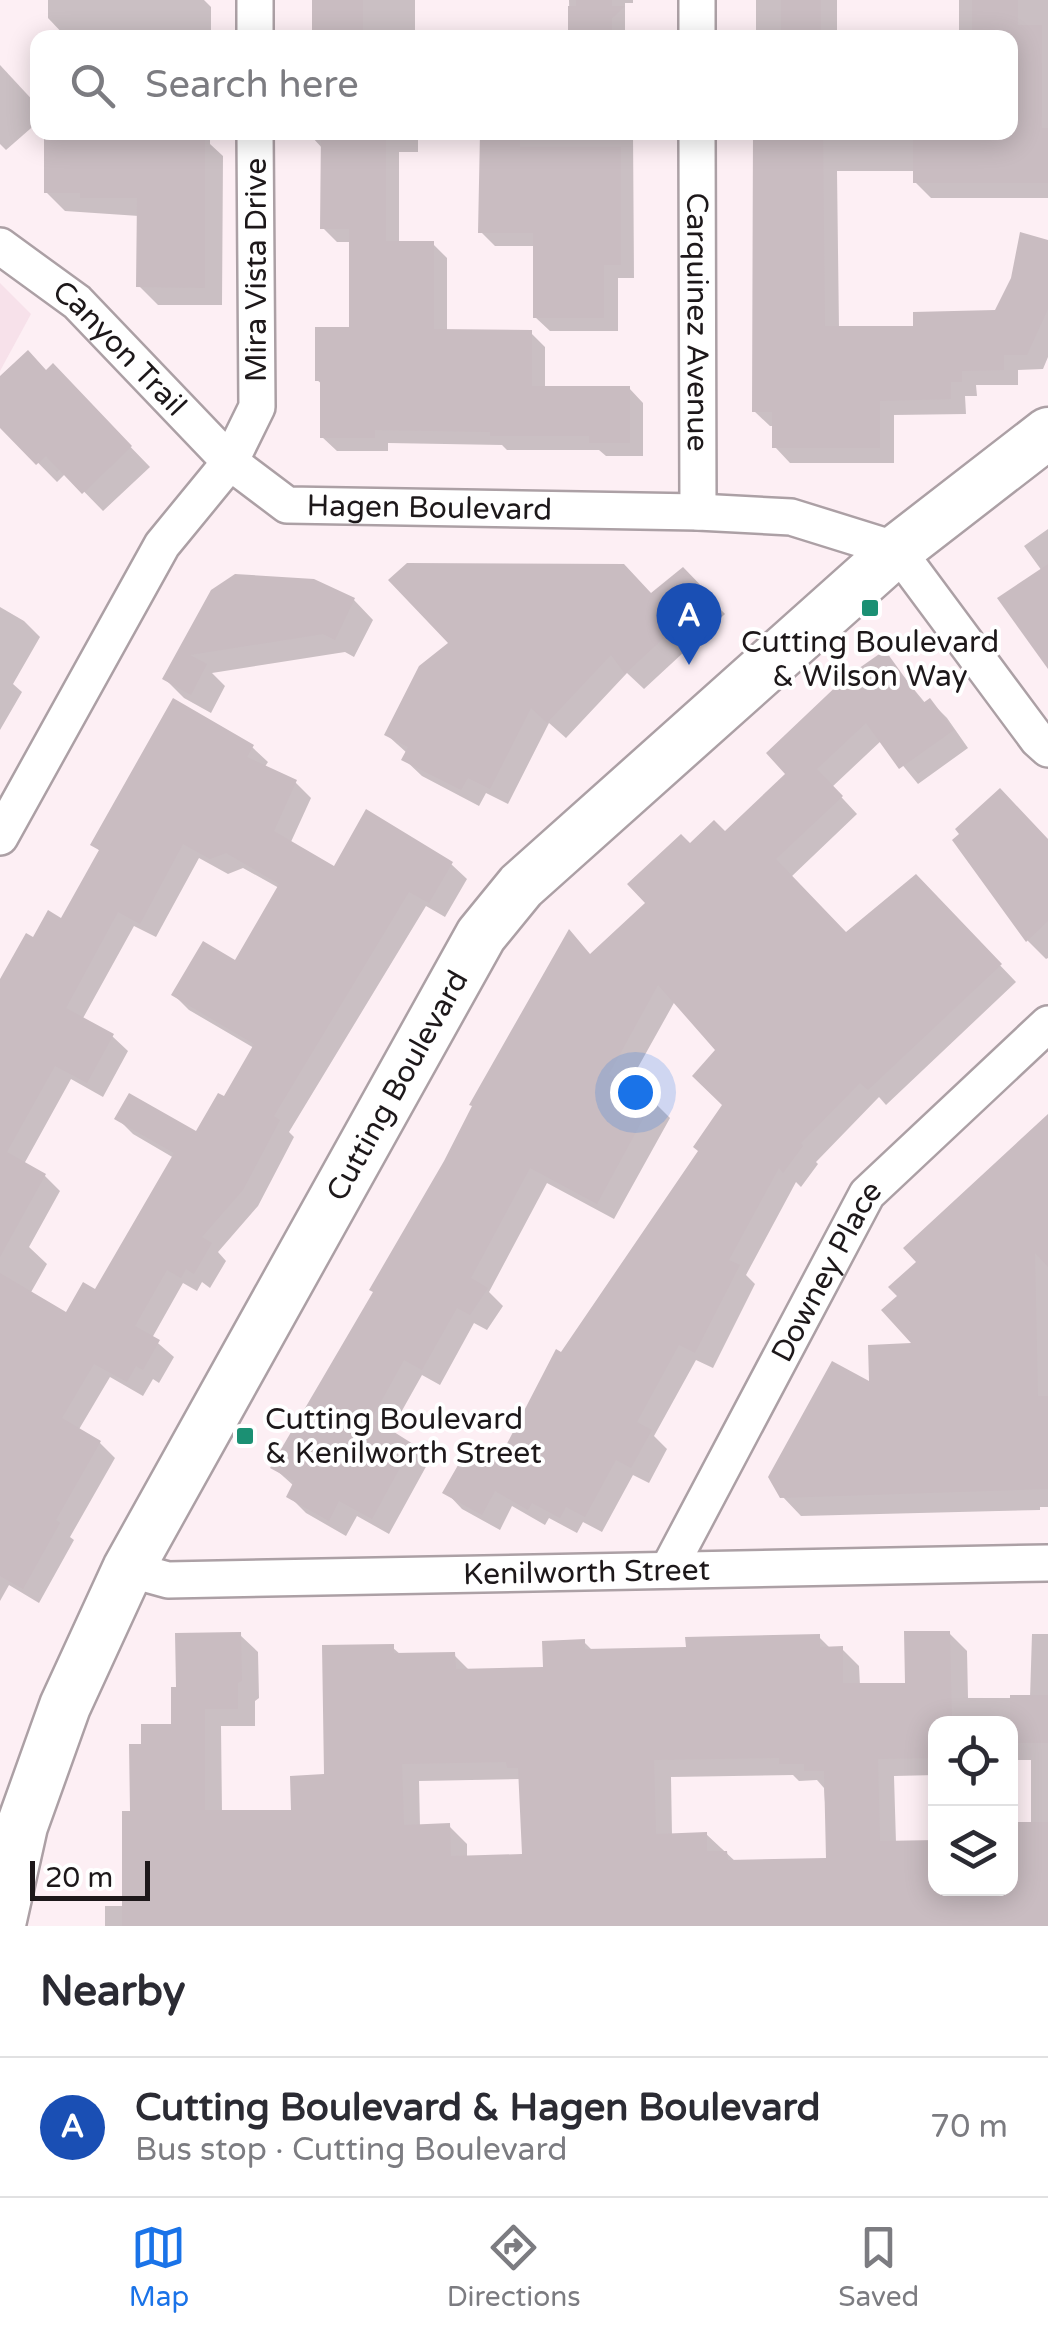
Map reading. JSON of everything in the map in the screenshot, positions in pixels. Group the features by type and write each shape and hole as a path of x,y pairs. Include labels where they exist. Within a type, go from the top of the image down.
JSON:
{"street":[{"path":"255,0 255,30"},
{"path":"696,0 697,30"},
{"name":"Mira Vista Drive","path":"230,462 257,406 256,140"},
{"name":"Carquinez Avenue","path":"697,140 698,512"},
{"name":"Canyon Trail","path":"0,246 78,302 230,462"},
{"name":"Cutting Boulevard","path":"0,1924 11,1818 128,1569 481,935 521,886 897,550 1048,433"},
{"path":"0,837 162,545 230,462"},
{"name":"Hagen Boulevard","path":"230,462 287,506 698,512 791,518 897,550"},
{"path":"897,550 1038,740 1048,748"},
{"name":"Downey Place","path":"668,1570 867,1194 1048,1024"},
{"name":"Kenilworth Street","path":"128,1569 168,1580 1048,1563"}],"shaded area":[{"path":"0,283 31,314 0,371"}],"building":[{"path":"312,0 363,0 363,30 312,30"},
{"path":"576,0 612,0 612,6 625,6 612,18 612,30 568,30 568,6 576,6"},
{"path":"781,0 821,0 821,30 781,30"},
{"path":"972,0 1018,0 1018,25 1042,25 1042,128 1048,128 1048,183 913,183 913,140 1018,140 1018,30 972,30"},
{"path":"44,140 205,140 205,288 136,287 137,198 80,198 80,193 44,193"},
{"path":"321,140 386,140 386,241 434,241 434,329 532,330 532,386 630,386 630,443 589,443 589,436 375,430 375,438 320,438 315,327 349,327 349,229 320,229"},
{"path":"480,140 520,140 520,147 621,147 621,265 604,265 604,318 533,318 533,233 478,233"},
{"path":"753,140 823,140 825,326 913,326 913,312 995,310 1011,278 1020,232 1048,240 1048,309 1027,355 1004,355 1004,370 962,371 962,382 951,382 951,399 880,401 880,448 772,448 772,412 752,412"},
{"path":"28,350 46,370 53,363 132,446 82,494 46,456 36,465 0,428 0,376"},
{"path":"407,563 624,564 651,593 683,567 710,595 625,674 611,655 547,723 531,708 490,789 468,778 461,790 401,760 408,747 384,735 419,666 448,643 388,580"},
{"path":"1048,564 1048,669 997,598"},
{"path":"235,574 314,579 355,598 335,640 323,634 190,655 207,664 191,695 162,679 211,590"},
{"path":"885,650 923,703 930,698 954,730 899,769 866,723 817,769 843,796 776,859 846,932 916,874 1002,964 868,1090 860,1083 801,1143 803,1146 783,1173 779,1168 729,1260 740,1265 695,1353 679,1345 637,1422 652,1430 631,1468 616,1460 585,1517 566,1507 560,1518 532,1503 528,1510 495,1491 482,1515 442,1493 469,1446 498,1461 556,1349 561,1352 698,1151 693,1147 722,1105 692,1076 715,1050 658,985 609,1074 654,1099 597,1204 530,1168 471,1278 488,1288 470,1315 457,1308 422,1370 404,1360 372,1418 413,1444 372,1519 339,1501 329,1521 286,1497 294,1481 270,1468 373,1292 369,1290 444,1161 472,1106 469,1105 569,929 590,954 645,903 627,884 681,834 690,843 714,820 725,831 785,774 766,753 845,678"},
{"path":"173,698 254,745 247,757 297,780 274,831 334,866 366,809 453,862 429,903 409,892 274,1116 280,1120 243,1190 202,1237 212,1243 194,1274 186,1269 181,1278 167,1270 135,1326 160,1340 143,1370 136,1366 127,1382 94,1364 62,1418 101,1441 23,1589 0,1576 0,1273 66,1312 83,1282 95,1289 174,1153 114,1119 129,1093 196,1131 218,1093 224,1096 254,1044 171,995 203,941 235,960 279,884 226,853 210,859 183,844 140,924 118,912 66,1008 114,1034 87,1083 55,1066 7,1152 46,1174 0,1257 0,979 26,933 33,937 48,910 61,918 99,850 90,845"},
{"path":"1000,788 1048,839 1048,921 1026,942 952,840 959,834 955,829"},
{"path":"1048,1114 1048,1267 1035,1253 1038,1396 1048,1396 1048,1489 780,1498 768,1477 832,1361 869,1381 868,1345 911,1343 881,1310 897,1296 888,1287 916,1262 903,1248"},
{"path":"904,1631 950,1631 952,1716 928,1716 928,1758 878,1759 880,1841 928,1840 928,1896 1018,1896 1018,1822 1048,1822 1048,1926 122,1926 122,1811 130,1811 129,1744 141,1744 141,1724 171,1724 171,1687 176,1687 175,1633 241,1632 238,1709 205,1709 205,1810 291,1810 290,1776 324,1774 322,1645 394,1644 394,1653 455,1652 456,1669 543,1667 542,1641 585,1639 585,1649 686,1647 685,1637 820,1634 820,1647 843,1646 843,1683 905,1683","holes":["779,1758 779,1764 804,1764 804,1771 824,1771 826,1858 728,1860 727,1851 707,1851 707,1832 656,1834 654,1760","506,1762 507,1768 518,1768 522,1854 451,1856 450,1823 404,1825 402,1764"]},
{"path":"1010,1695 1048,1695 1048,1743 1018,1743 1018,1716 1010,1716"}],"place":[{"name":"Cutting Boulevard & Wilson Way","path":"870,608"},
{"name":"Cutting Boulevard & Hagen Boulevard","path":"689,665"},
{"name":"Cutting Boulevard & Kenilworth Street","path":"245,1436"}]}
